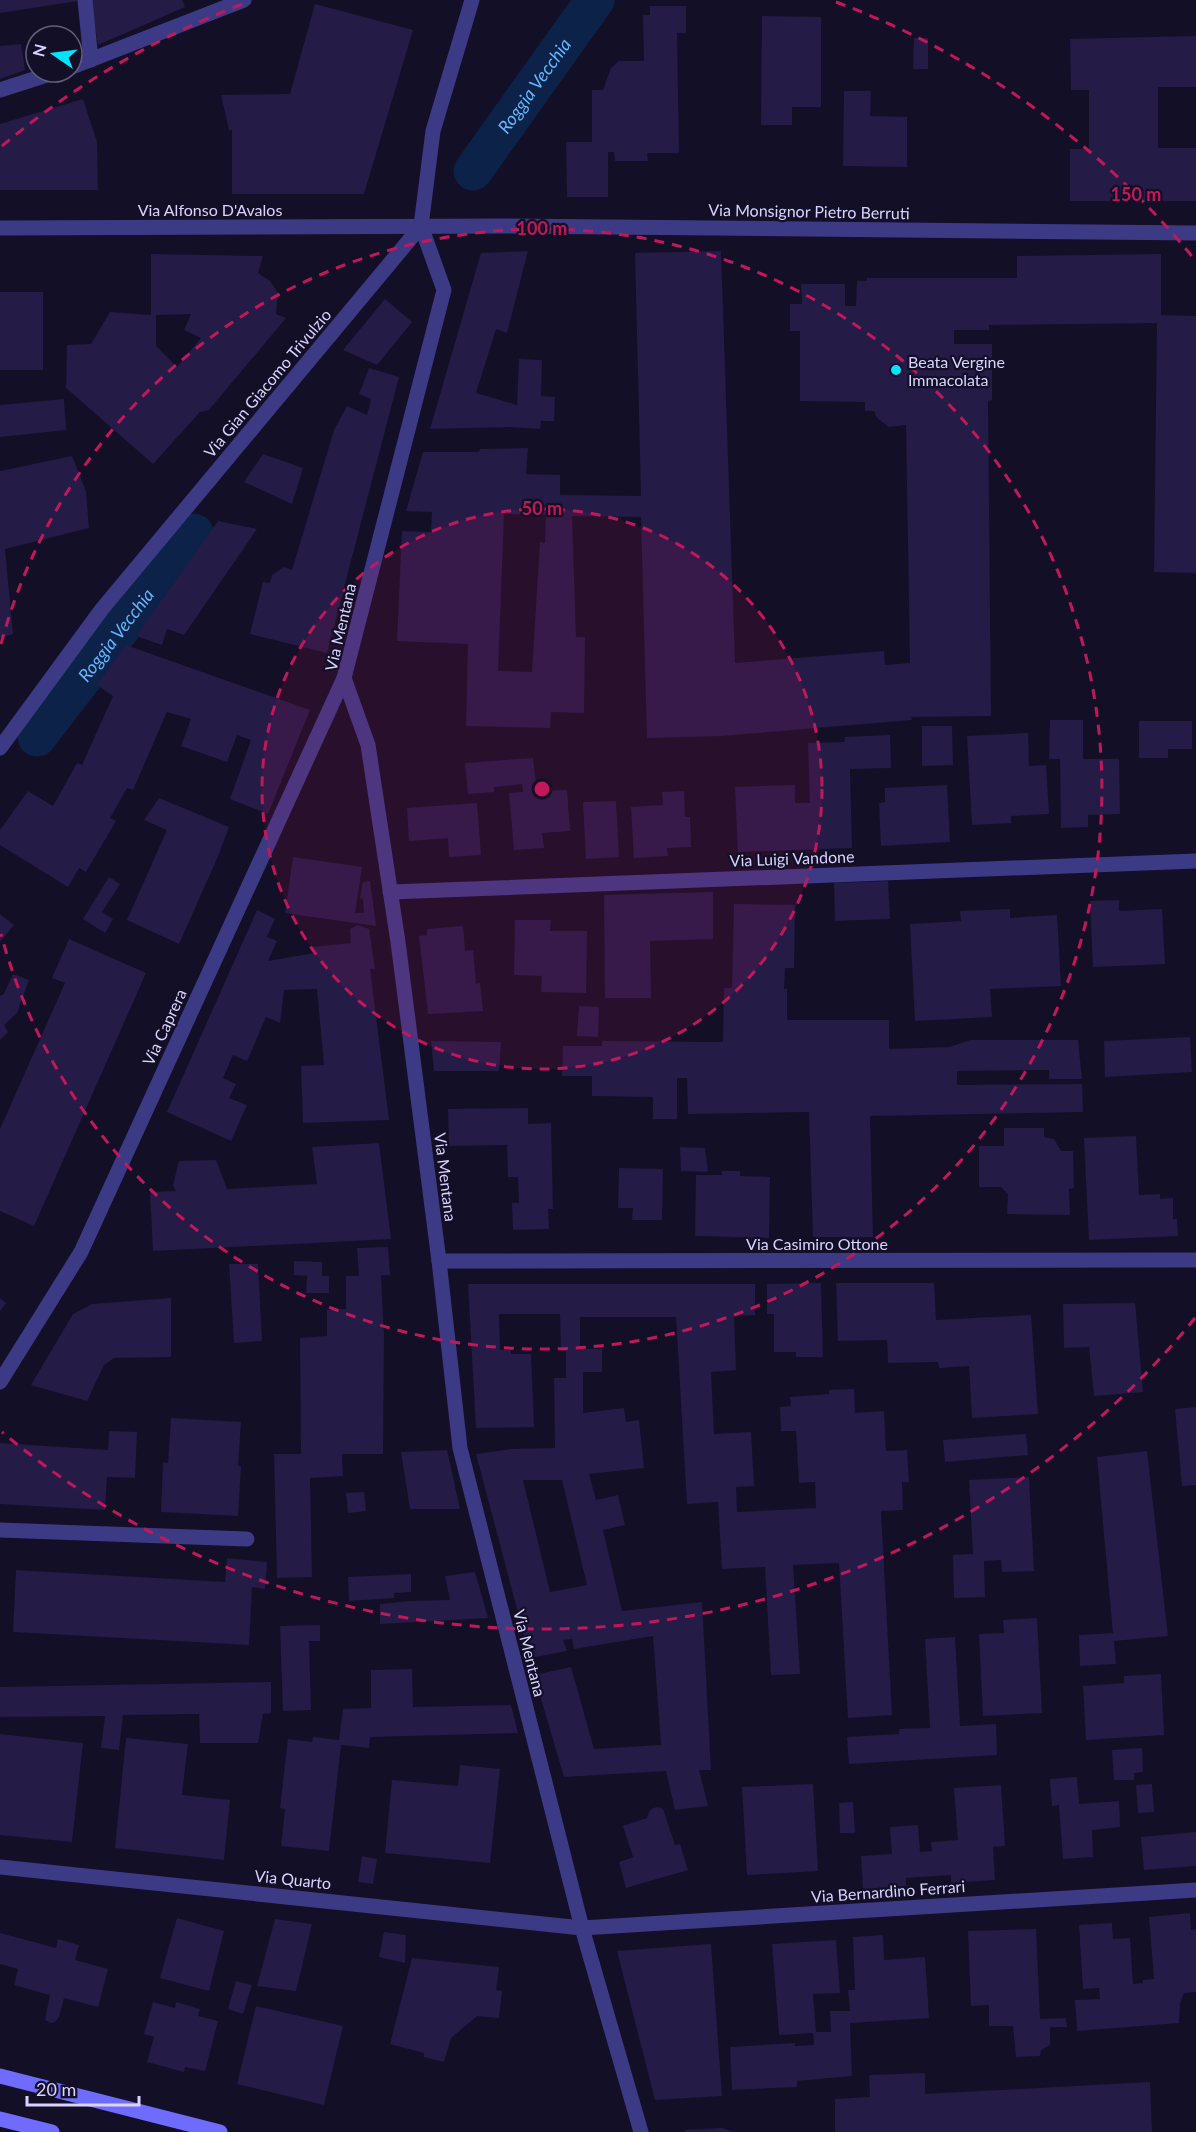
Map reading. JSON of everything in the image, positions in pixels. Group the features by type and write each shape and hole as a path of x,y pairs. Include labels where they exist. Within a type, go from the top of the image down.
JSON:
{"main road":[{"path":"0,2076 220,2132"},
{"path":"0,2119 52,2132"}],"street":[{"path":"85,0 92,60"},
{"path":"84,63 244,0"},
{"path":"421,226 433,131 472,0"},
{"path":"0,90 24,82"},
{"name":"Via Alfonso D'Avalos","path":"0,228 421,226"},
{"name":"Via Monsignor Pietro Berruti","path":"421,226 1196,233"},
{"name":"Via Mentana","path":"421,226 444,290 344,678 368,745 439,1261 460,1448 582,1928 641,2132"},
{"name":"Via Gian Giacomo Trivulzio","path":"0,748 102,609 421,226"},
{"name":"Via Caprera","path":"0,1382 81,1252 344,678"},
{"name":"Via Luigi Vandone","path":"390,892 1196,861"},
{"name":"Via Casimiro Ottone","path":"439,1261 1196,1260"},
{"path":"0,1530 247,1539"},
{"name":"Via Quarto","path":"0,1867 582,1928"},
{"name":"Via Bernardino Ferrari","path":"582,1928 1196,1890"}],"building":[{"path":"0,0 78,0 78,1 0,13"},
{"path":"91,0 182,0 185,7 98,45"},
{"path":"315,4 413,30 364,194 232,194 232,130 229,130 221,95 290,94"},
{"path":"650,6 686,6 686,33 677,33 679,153 647,153 648,161 615,161 614,152 608,152 608,197 567,197 566,142 592,142 592,90 603,90 611,68 619,61 644,61 643,15 650,15"},
{"path":"762,16 821,17 821,107 792,107 792,125 761,125"},
{"path":"1196,36 1196,87 1158,87 1158,148 1196,148 1196,201 1070,201 1070,149 1089,149 1089,90 1071,90 1070,39"},
{"path":"914,38 928,38 928,69 913,69"},
{"path":"21,44 24,70 0,79 0,46"},
{"path":"844,91 871,91 870,116 907,117 907,167 843,166"},
{"path":"83,99 97,142 98,190 0,190 0,124"},
{"path":"528,251 507,333 496,329 476,393 517,405 519,359 542,360 541,396 555,397 554,421 541,421 540,429 511,427 430,429 481,253"},
{"path":"721,251 735,663 884,651 885,665 910,663 906,425 889,427 877,418 874,411 865,411 865,402 800,401 800,331 790,331 790,304 802,304 801,284 845,284 845,306 856,306 857,281 867,281 867,278 1017,278 1017,256 1161,254 1161,315 1196,316 1196,573 1154,572 1157,323 989,325 989,330 954,330 954,344 992,344 992,400 988,401 991,716 911,717 912,720 721,736 647,738 641,517 572,516 576,637 585,637 584,713 551,712 550,728 466,726 468,644 397,641 402,531 431,532 432,512 406,511 423,452 479,452 480,449 528,448 526,474 560,475 560,495 641,496 635,253","holes":["504,514 546,515 545,543 540,542 532,672 498,671"]},
{"path":"151,254 263,256 258,273 270,281 278,293 276,314 286,318 209,410 200,412 153,464 66,388 67,345 91,344 110,312 151,315","holes":["191,314 184,330 201,338 177,367 156,346 156,315"]},
{"path":"0,292 43,292 43,370 0,370"},
{"path":"385,299 412,322 377,365 343,350"},
{"path":"369,368 399,377 327,653 250,634 263,582 270,583 272,575 284,567 292,570 334,430 347,406 367,415 371,399 359,394"},
{"path":"64,399 66,430 0,437 0,405"},
{"path":"263,454 303,468 292,504 244,482"},
{"path":"72,456 86,491 89,528 5,549 13,634 0,638 0,471"},
{"path":"218,521 257,529 184,635 167,629 162,645 136,636"},
{"path":"126,645 310,710 268,814 230,799 251,740 237,735 227,762 181,746 191,719 167,712 133,790 127,788 110,818 116,821 86,872 79,868 68,887 0,845 0,830 28,791 53,806 77,763 82,765 113,696 97,685"},
{"path":"1050,720 1083,720 1083,759 1119,759 1120,814 1088,815 1088,827 1061,828 1060,759 1049,759"},
{"path":"1139,721 1192,721 1192,749 1168,749 1168,758 1139,758"},
{"path":"922,726 952,726 953,765 922,766"},
{"path":"1028,733 1029,766 1046,765 1049,814 1011,816 1011,823 972,825 967,736"},
{"path":"890,735 891,768 850,769 852,848 738,852 735,787 795,785 795,803 810,803 808,743 844,742 845,737"},
{"path":"533,758 536,784 544,783 544,791 567,790 570,831 542,833 544,848 514,850 509,793 523,792 522,784 494,787 494,792 468,794 465,763"},
{"path":"947,785 950,842 881,846 879,803 885,802 885,788"},
{"path":"684,791 685,817 690,817 691,847 667,848 668,856 634,858 631,807 663,805 662,792"},
{"path":"159,798 229,827 179,944 127,920 167,830 144,820"},
{"path":"616,801 619,857 586,859 583,802"},
{"path":"477,803 481,855 449,857 448,838 409,841 407,808"},
{"path":"293,857 362,867 355,913 364,913 363,899 360,898 363,882 370,881 376,926 285,913"},
{"path":"109,877 120,884 102,912 113,919 105,933 83,919"},
{"path":"888,881 890,919 835,921 834,883"},
{"path":"713,892 713,939 650,941 651,998 605,998 604,895"},
{"path":"1119,900 1119,911 1162,909 1165,964 1093,967 1090,901"},
{"path":"734,904 795,905 794,968 785,968 784,989 787,989 787,1020 889,1020 889,1049 950,1047 970,1040 1078,1040 1082,1079 1049,1079 1049,1070 957,1071 957,1085 1082,1084 1083,1112 870,1116 873,1237 813,1237 809,1112 688,1114 687,1078 677,1078 677,1119 653,1119 653,1097 592,1096 592,1076 562,1076 563,1046 602,1046 602,1041 723,1042 724,988 732,988"},
{"path":"1010,909 1010,918 1057,915 1061,986 990,989 992,1017 915,1021 910,924 961,921 960,911"},
{"path":"257,910 275,919 267,937 277,941 268,961 314,953 313,947 351,943 350,929 358,925 369,929 375,969 370,969 389,1120 303,1123 301,1066 324,1065 317,989 284,990 280,1023 266,1017 247,1061 233,1055 223,1078 236,1084 229,1098 247,1105 231,1141 167,1112"},
{"path":"0,914 14,925 0,942"},
{"path":"515,920 551,920 550,931 587,931 586,993 541,992 542,976 514,975"},
{"path":"463,926 465,951 473,950 476,984 480,983 483,1011 428,1014 419,936 427,935 427,929"},
{"path":"69,939 146,973 34,1226 0,1211 0,1129 65,983 52,978"},
{"path":"13,974 29,980 17,1013 4,1025 8,1032 0,1040 0,996 4,994"},
{"path":"579,1006 599,1007 598,1037 577,1036"},
{"path":"1190,1037 1192,1072 1105,1077 1104,1041"},
{"path":"431,1041 501,1042 499,1071 434,1071"},
{"path":"528,1108 528,1124 551,1123 553,1209 548,1209 549,1229 513,1230 512,1203 519,1203 518,1177 508,1177 507,1145 449,1146 448,1109"},
{"path":"1004,1128 1044,1128 1044,1137 1054,1139 1061,1151 1073,1151 1074,1188 1069,1189 1070,1215 1007,1214 1008,1194 1001,1187 979,1187 979,1146 1004,1146"},
{"path":"1136,1136 1139,1195 1160,1194 1160,1199 1173,1198 1173,1219 1177,1219 1178,1236 1089,1240 1084,1138"},
{"path":"379,1143 391,1239 153,1251 150,1192 176,1191 173,1185 179,1161 216,1160 227,1189 317,1184 312,1147"},
{"path":"680,1147 705,1148 708,1172 681,1171"},
{"path":"619,1168 663,1169 662,1220 632,1220 633,1208 618,1208"},
{"path":"722,1171 740,1171 740,1176 770,1177 769,1238 695,1236 696,1175 722,1175"},
{"path":"388,1247 390,1275 381,1275 384,1335 383,1454 342,1454 343,1476 310,1478 312,1577 277,1578 274,1454 301,1454 300,1338 327,1336 327,1310 346,1309 346,1276 359,1276 357,1248"},
{"path":"294,1261 322,1262 322,1276 329,1276 329,1293 306,1293 307,1276 294,1275"},
{"path":"229,1264 258,1264 262,1341 234,1343"},
{"path":"821,1283 823,1357 796,1357 796,1352 774,1352 774,1314 767,1314 767,1284"},
{"path":"836,1283 934,1283 936,1320 1031,1315 1038,1414 972,1418 969,1366 939,1368 938,1362 888,1363 887,1340 838,1341"},
{"path":"468,1284 755,1284 755,1315 734,1316 736,1370 711,1372 714,1434 751,1432 754,1486 736,1487 737,1512 816,1508 815,1482 799,1483 796,1431 781,1431 780,1407 791,1406 790,1397 829,1394 829,1390 854,1389 855,1413 884,1411 886,1451 907,1450 909,1482 902,1482 903,1510 881,1511 892,1715 848,1718 839,1563 793,1565 800,1674 771,1675 765,1567 722,1569 718,1502 687,1504 676,1317 580,1317 580,1349 602,1349 602,1372 583,1372 583,1413 624,1408 626,1422 639,1420 644,1468 589,1474 596,1500 618,1495 625,1525 603,1530 622,1611 702,1602 711,1770 699,1770 708,1806 675,1810 666,1771 564,1777 534,1675 571,1667 594,1749 661,1745 653,1636 574,1649 572,1639 563,1640 567,1651 530,1658 476,1454 511,1449 555,1448 554,1378 566,1378 566,1351 561,1351 560,1314 499,1314 500,1350 511,1350 511,1354 531,1354 534,1427 476,1428","holes":["523,1480 562,1480 587,1585 550,1592"]},
{"path":"0,1298 6,1303 0,1311"},
{"path":"171,1298 171,1357 114,1358 104,1365 87,1401 31,1385 73,1314 92,1304"},
{"path":"1135,1303 1143,1392 1094,1396 1089,1347 1064,1348 1063,1304"},
{"path":"1196,1407 1196,1485 1182,1486 1175,1409"},
{"path":"171,1418 241,1422 238,1516 161,1512 163,1462 168,1463"},
{"path":"109,1431 137,1432 135,1478 107,1477 105,1510 0,1504 0,1443 108,1450"},
{"path":"1026,1434 1028,1455 945,1462 943,1440"},
{"path":"447,1450 460,1509 410,1509 401,1452"},
{"path":"1147,1451 1168,1636 1114,1641 1116,1664 1080,1666 1079,1635 1113,1633 1097,1457"},
{"path":"1029,1477 1034,1571 1002,1572 1001,1560 984,1561 985,1597 954,1598 953,1555 973,1554 969,1480"},
{"path":"364,1492 366,1511 348,1513 346,1493"},
{"path":"227,1558 267,1562 265,1589 252,1587 249,1645 13,1632 16,1570 225,1582"},
{"path":"475,1572 488,1618 380,1624 380,1604 450,1600 445,1576"},
{"path":"411,1574 411,1592 394,1593 394,1598 349,1601 348,1577"},
{"path":"1037,1618 1042,1713 983,1716 979,1634 1004,1633 1003,1620"},
{"path":"320,1625 320,1641 309,1641 311,1710 283,1711 280,1626"},
{"path":"955,1637 960,1726 996,1724 997,1755 849,1764 847,1737 899,1734 899,1729 930,1728 925,1639"},
{"path":"412,1669 413,1707 511,1705 518,1733 370,1737 369,1748 341,1745 329,1851 281,1846 285,1809 280,1808 288,1739 312,1742 313,1737 339,1740 343,1709 371,1708 371,1670"},
{"path":"1161,1674 1164,1735 1086,1740 1083,1686 1124,1683 1124,1676"},
{"path":"271,1682 271,1713 263,1714 258,1743 200,1743 199,1714 123,1715 119,1750 101,1748 105,1716 0,1717 0,1687"},
{"path":"0,1734 83,1743 72,1842 0,1835"},
{"path":"126,1738 188,1744 182,1795 230,1800 224,1860 115,1848"},
{"path":"1142,1748 1143,1772 1134,1773 1134,1780 1114,1780 1112,1750"},
{"path":"460,1765 500,1769 490,1863 385,1853 392,1780 458,1786"},
{"path":"1077,1777 1079,1804 1119,1801 1120,1827 1092,1830 1093,1857 1063,1859 1059,1805 1052,1806 1050,1779"},
{"path":"813,1784 818,1871 747,1875 742,1787"},
{"path":"1152,1784 1154,1812 1138,1813 1136,1785"},
{"path":"1001,1785 1005,1846 993,1847 995,1880 951,1883 951,1875 906,1878 906,1886 863,1889 861,1856 892,1854 890,1827 918,1825 920,1852 932,1851 931,1842 958,1840 954,1788"},
{"path":"853,1802 855,1833 840,1833 839,1803"},
{"path":"653,1808 663,1809 675,1845 680,1844 688,1870 626,1888 619,1862 633,1857 623,1826 647,1818"},
{"path":"1196,1832 1196,1866 1144,1870 1141,1837"},
{"path":"362,1856 377,1859 373,1884 358,1882"},
{"path":"1190,1913 1191,1930 1196,1929 1196,1992 1184,1993 1180,2004 1179,2023 1077,2031 1075,2000 1100,1999 1099,1988 1083,1989 1079,1925 1112,1923 1113,1939 1130,1938 1133,1984 1143,1983 1143,1980 1154,1979 1149,1917"},
{"path":"177,1918 224,1931 209,1991 160,1978"},
{"path":"275,1919 312,1924 296,1991 257,1986"},
{"path":"1036,1929 1040,2019 1066,2018 1067,2027 1050,2027 1050,2045 1041,2050 1040,2056 1016,2057 1013,2026 989,2026 989,2005 971,2006 968,1931"},
{"path":"384,1932 406,1935 405,1963 379,1957"},
{"path":"0,1933 56,1948 58,1939 79,1945 75,1960 108,1969 98,2007 64,1998 59,2017 55,2022 45,2020 50,1995 14,1985 18,1969 0,1964"},
{"path":"883,1935 884,1960 925,1957 929,2018 850,2023 852,2076 797,2081 797,2087 732,2090 730,2047 795,2043 795,2046 814,2045 813,2033 779,2035 772,1944 836,1940 840,1993 813,1994 816,2032 831,2032 830,2011 850,2011 848,1990 855,1990 853,1937"},
{"path":"711,1944 722,2096 655,2100 617,1951"},
{"path":"412,1958 499,1967 496,1990 502,1991 499,2018 477,2016 451,2038 444,2062 424,2057 424,2053 390,2044"},
{"path":"236,1981 252,1985 243,2014 228,2009"},
{"path":"153,2002 175,2008 176,2002 200,2009 198,2016 218,2021 205,2071 185,2067 184,2072 147,2062 154,2037 144,2034"},
{"path":"256,2006 343,2026 324,2105 237,2084"},
{"path":"925,2073 925,2094 1150,2082 1152,2132 835,2132 835,2099 870,2097 869,2075"},
{"path":"722,2128 734,2132 685,2132 685,2130"}],"waterway":[{"name":"Roggia Vecchia","path":"473,171 595,0"},
{"name":"Roggia Vecchia","path":"37,737 194,533"}],"place":[{"name":"Beata Vergine Immacolata","path":"896,370"}]}
